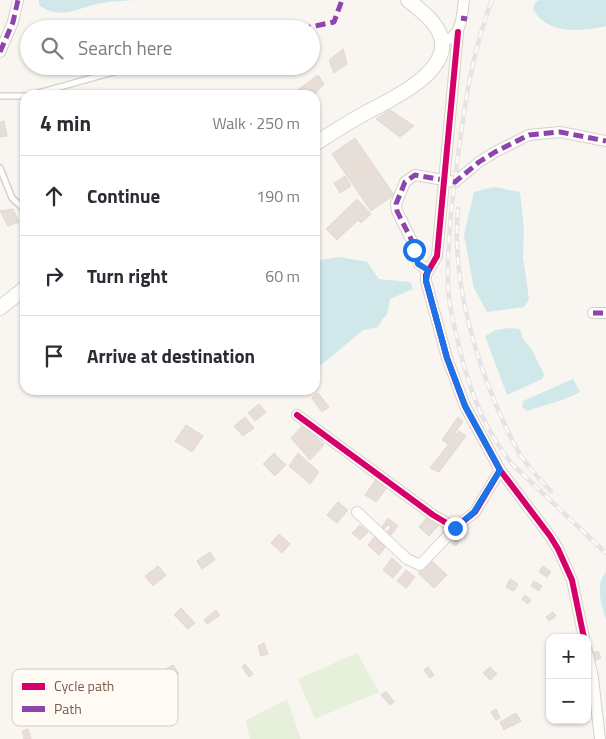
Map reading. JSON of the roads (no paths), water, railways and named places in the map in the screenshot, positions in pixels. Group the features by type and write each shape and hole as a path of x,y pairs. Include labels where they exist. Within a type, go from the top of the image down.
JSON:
{"main road":[{"path":"320,141 371,110 402,94 426,75 439,55 442,40 436,27 429,18 408,0"},
{"path":"0,308 20,292"}],"street":[{"path":"0,52 13,22 18,0"},
{"path":"464,0 464,18 458,32 455,56 438,256 428,270 426,281 447,358 468,413 500,470 558,549 572,580 583,634"},
{"path":"442,40 448,40 458,32"},
{"path":"439,55 448,49 453,51 455,56"},
{"path":"428,270 418,264 413,243 397,211 396,204 405,182 415,175 455,182 479,162 529,134 560,132 606,141"},
{"path":"593,314 606,313"},
{"path":"297,415 433,515 455,528"},
{"path":"358,512 407,559 420,566 455,528 474,512 500,470"},
{"path":"591,669 600,739"}],"lane":[{"path":"49,90 103,75"},
{"path":"0,96 20,96"},
{"path":"0,168 12,198 20,205"}],"water":[{"path":"39,0 135,0 103,3 63,13 47,10 39,5"},
{"path":"539,0 606,0 606,26 586,30 565,30 556,27 539,17 533,9 535,3"},
{"path":"494,187 520,192 524,230 523,257 529,299 524,307 487,312 474,288 464,235 474,192"},
{"path":"340,257 367,262 379,279 410,282 413,289 390,299 387,315 378,327 363,330 320,366 320,261"},
{"path":"520,329 523,339 532,350 544,374 542,379 507,395 485,336 496,330"},
{"path":"573,379 580,392 565,399 527,411 522,407 523,401"},
{"path":"606,572 606,619 602,608 600,588"}],"railway":[{"path":"492,0 480,37 464,110 448,250 449,302 460,351 476,402 501,449 512,464 606,553"},
{"path":"458,209 458,259 465,309 471,334 487,382 514,444 539,479 551,491"}]}
